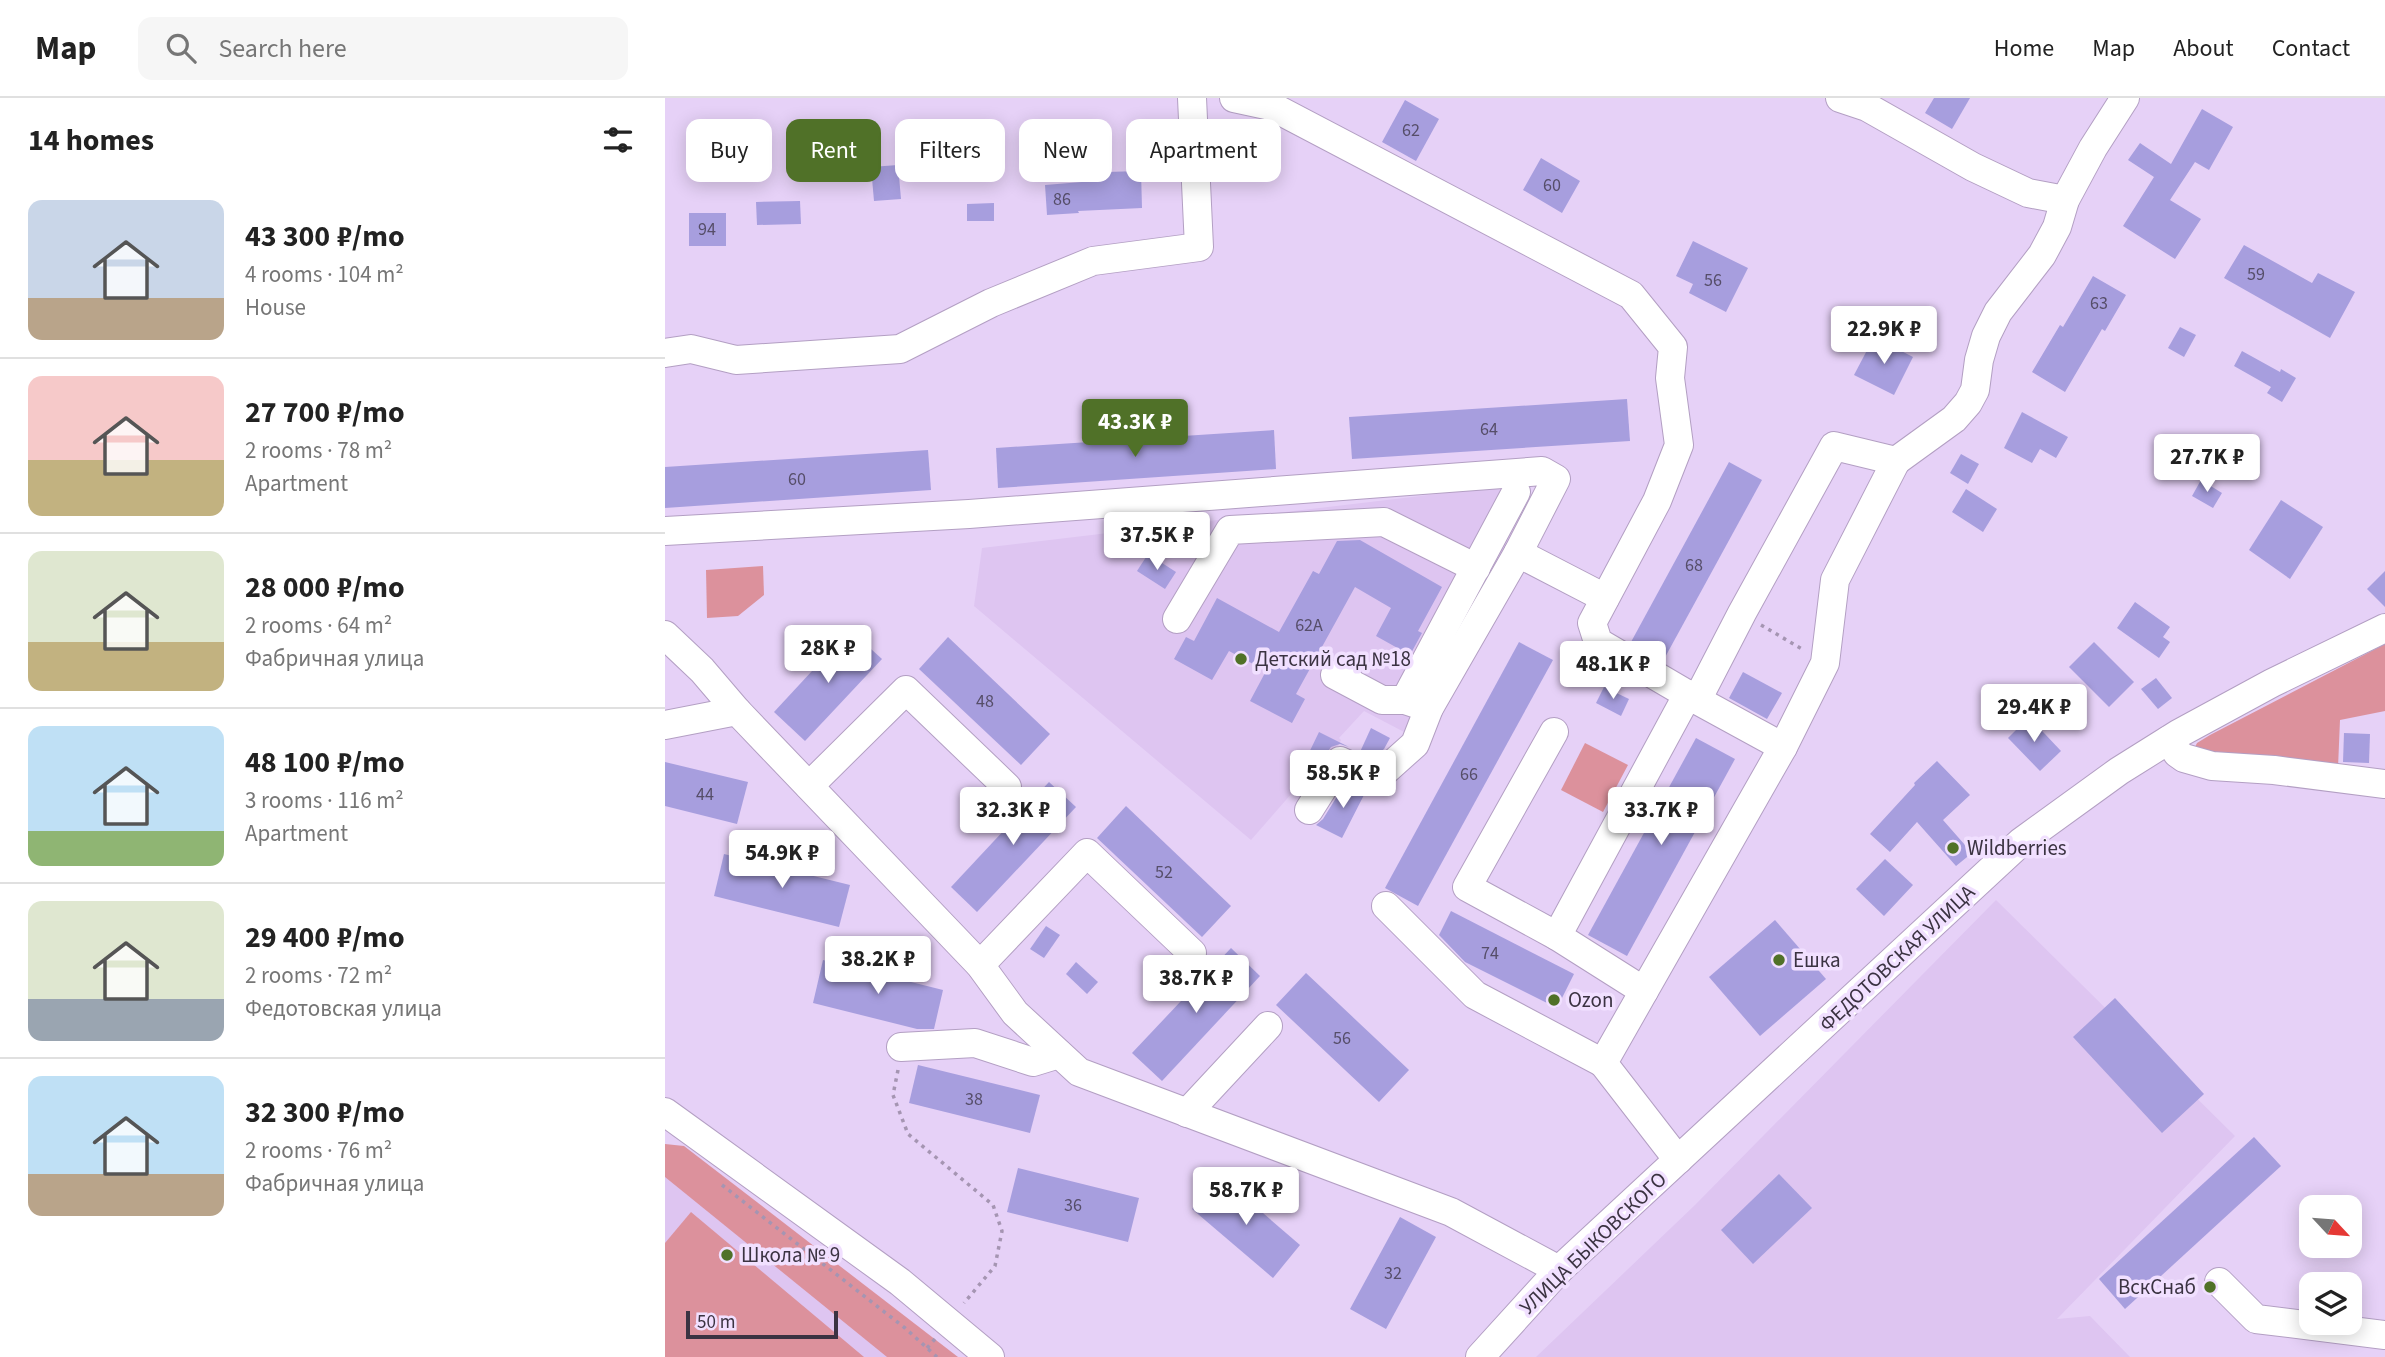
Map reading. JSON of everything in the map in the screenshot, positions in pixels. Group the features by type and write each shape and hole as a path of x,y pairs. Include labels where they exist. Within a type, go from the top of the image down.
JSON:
{"street":[{"path":"665,353 691,349 736,360 900,348 991,303 1093,261 1199,247 1192,98"},
{"path":"1234,98 1271,106 1631,295 1673,347 1670,378 1679,445 1657,501 1592,623 1598,642 1783,747"},
{"path":"1840,98 1867,107 1973,167 2028,193 2065,200"},
{"path":"1603,1063 1783,747 1825,663 1835,580 1896,461 1945,426 1968,404 1975,390 1986,336 1998,312 2042,255 2057,227 2065,200 2093,148 2125,98"},
{"path":"1557,936 1834,446 1896,461"},
{"path":"665,531 969,514 1542,471 1556,479 1518,553 1417,704"},
{"path":"1309,810 1341,761 1377,778 1415,744 1417,704 1476,568 1516,492"},
{"path":"1177,619 1230,530 1384,522 1476,568"},
{"path":"1518,553 1605,598"},
{"name":"ФЕДОТОВСКАЯ УЛИЦА","path":"1678,1160 2021,842 2119,771 2169,740 2272,683 2385,628"},
{"path":"665,635 702,670 737,711 980,965 1015,1013 1079,1072 1451,1212 1559,1270"},
{"path":"1335,675 1382,700 1417,704"},
{"path":"809,786 906,690 1007,787"},
{"path":"665,725 737,711"},
{"path":"1554,732 1467,887 1557,936 1644,991"},
{"path":"2169,740 2177,753 2184,758 2212,765 2385,784"},
{"path":"980,965 1087,853 1192,953"},
{"path":"1386,906 1475,995 1603,1063 1678,1160"},
{"path":"1187,1113 1268,1026"},
{"path":"901,1047 975,1043 1033,1062 1059,1054"},
{"path":"665,1112 900,1282 981,1354"},
{"name":"УЛИЦА БЫКОВСКОГО","path":"1480,1357 1559,1270 1678,1160"},
{"path":"2219,1282 2256,1318 2385,1335"}],"path":[{"path":"1742,613 1825,663"},
{"path":"901,1047 893,1095 908,1134 993,1205 1002,1231 995,1266 959,1309"},
{"path":"720,1184 905,1328 937,1357"}],"shaded area":[{"name":"Детский сад №18","path":"1505,486 1532,500 1406,733 1364,711 1339,738 1341,740 1324,773 1313,769 1251,840 974,606 982,548"},
{"path":"763,566 764,595 738,616 707,618 706,570"},
{"path":"2385,644 2385,711 2340,720 2338,768 2244,763 2194,749 2197,743 2210,735"},
{"path":"1585,743 1628,765 1603,812 1561,790"},
{"path":"1996,900 2235,1136 2057,1319 2090,1316 2130,1357 1536,1357 1695,1205"},
{"path":"665,1144 684,1146 958,1357 887,1357 665,1177"},
{"name":"Школа № 9","path":"665,1152 911,1357 665,1357"},
{"name":"Школа № 9","path":"691,1212 864,1357 665,1357 665,1243"}],"building":[{"path":"1934,98 1970,98 1952,129 1925,113"},
{"path":"1405,100 1439,119 1416,161 1382,142"},
{"path":"2202,109 2233,127 2209,170 2195,162 2170,200 2201,219 2175,259 2123,226 2154,177 2128,160 2140,143 2171,164"},
{"path":"1541,158 1580,181 1562,213 1523,190"},
{"path":"895,165 895,182 900,182 901,199 874,201 872,182 881,182 881,166"},
{"path":"1126,171 1126,182 1141,182 1142,208 1047,215 1045,185 1112,182 1112,172"},
{"path":"800,201 801,224 757,225 756,202"},
{"path":"994,203 994,221 967,221 967,204"},
{"path":"689,213 726,213 726,246 689,246"},
{"path":"1693,241 1748,268 1726,312 1689,293 1693,284 1676,276"},
{"path":"2244,245 2312,283 2318,273 2355,292 2330,338 2224,278"},
{"path":"2093,276 2126,295 2105,331 2102,329 2065,392 2032,372"},
{"path":"2180,327 2196,335 2184,357 2168,348"},
{"path":"1874,337 1913,357 1894,395 1854,375"},
{"path":"2242,351 2296,378 2282,402 2267,393 2271,387 2234,366"},
{"path":"1627,399 1630,441 1352,459 1349,417"},
{"path":"2022,412 2068,437 2056,458 2040,449 2032,463 2004,448"},
{"path":"1274,430 1276,469 998,488 996,448"},
{"path":"928,450 931,490 665,508 665,467"},
{"path":"1961,454 1979,464 1968,484 1950,473"},
{"path":"1729,462 1762,480 1663,661 1631,642"},
{"path":"2201,480 2222,493 2213,508 2192,496"},
{"path":"1966,489 1997,509 1983,532 1952,512"},
{"path":"2281,500 2323,527 2290,579 2249,550"},
{"path":"1360,540 1442,587 1418,631 1422,633 1410,655 1376,636 1391,608 1355,587 1296,694 1305,699 1292,723 1250,701 1266,671 1229,651 1212,680 1174,659 1186,637 1194,641 1217,598 1279,632 1313,571 1319,574 1337,541"},
{"path":"1148,554 1176,572 1165,589 1137,571"},
{"path":"2385,571 2385,607 2367,589"},
{"path":"2135,602 2170,627 2163,637 2170,642 2159,658 2117,628"},
{"path":"850,630 882,659 805,741 774,712"},
{"path":"948,637 1050,734 1021,765 919,669"},
{"path":"1519,642 1553,660 1418,906 1385,888"},
{"path":"2094,642 2134,682 2109,707 2069,667"},
{"path":"1743,672 1782,693 1767,719 1729,698"},
{"path":"2156,678 2172,698 2158,709 2141,689"},
{"path":"1604,687 1629,699 1621,716 1596,703"},
{"path":"2029,717 2061,751 2040,771 2008,738"},
{"path":"1371,728 1390,738 1384,749 1374,758 1360,752"},
{"path":"1319,732 1349,747 1340,744 1331,747 1317,767 1305,761"},
{"path":"2344,733 2370,734 2369,763 2343,762"},
{"path":"1696,738 1735,759 1627,956 1588,935"},
{"path":"1937,761 1970,795 1943,820 1972,853 1956,866 1917,822 1890,852 1870,834"},
{"path":"665,762 748,782 737,824 665,806"},
{"path":"1049,782 1076,807 977,912 951,887"},
{"path":"1346,782 1366,791 1342,838 1316,825 1323,819"},
{"path":"1126,806 1231,906 1202,937 1097,838"},
{"path":"724,854 850,885 839,927 714,896"},
{"path":"1885,859 1913,885 1884,916 1856,889"},
{"path":"1451,911 1574,974 1557,1008 1465,962 1439,935"},
{"path":"1775,920 1826,979 1760,1036 1709,977"},
{"path":"1046,926 1060,935 1044,958 1030,949"},
{"path":"1231,948 1260,976 1162,1081 1132,1053"},
{"path":"823,960 943,990 934,1029 917,1029 813,1003"},
{"path":"1076,962 1098,982 1087,994 1066,974"},
{"path":"1306,973 1409,1070 1379,1102 1276,1005"},
{"path":"2115,998 2204,1094 2162,1133 2073,1037"},
{"path":"918,1065 1040,1095 1030,1133 909,1103"},
{"path":"2254,1137 2281,1166 2125,1309 2099,1279"},
{"path":"1018,1168 1139,1198 1128,1242 1007,1212"},
{"path":"1779,1174 1812,1208 1753,1264 1721,1230"},
{"path":"1220,1176 1300,1245 1273,1278 1192,1209"},
{"path":"1400,1217 1436,1237 1386,1329 1350,1309"}],"place":[{"name":"Детский сад №18","path":"1241,659"},
{"name":"Wildberries","path":"1953,848"},
{"name":"Ешка","path":"1779,960"},
{"name":"Ozon","path":"1554,1000"},
{"name":"Школа № 9","path":"727,1255"},
{"name":"ВскСнаб","path":"2210,1287"}]}
